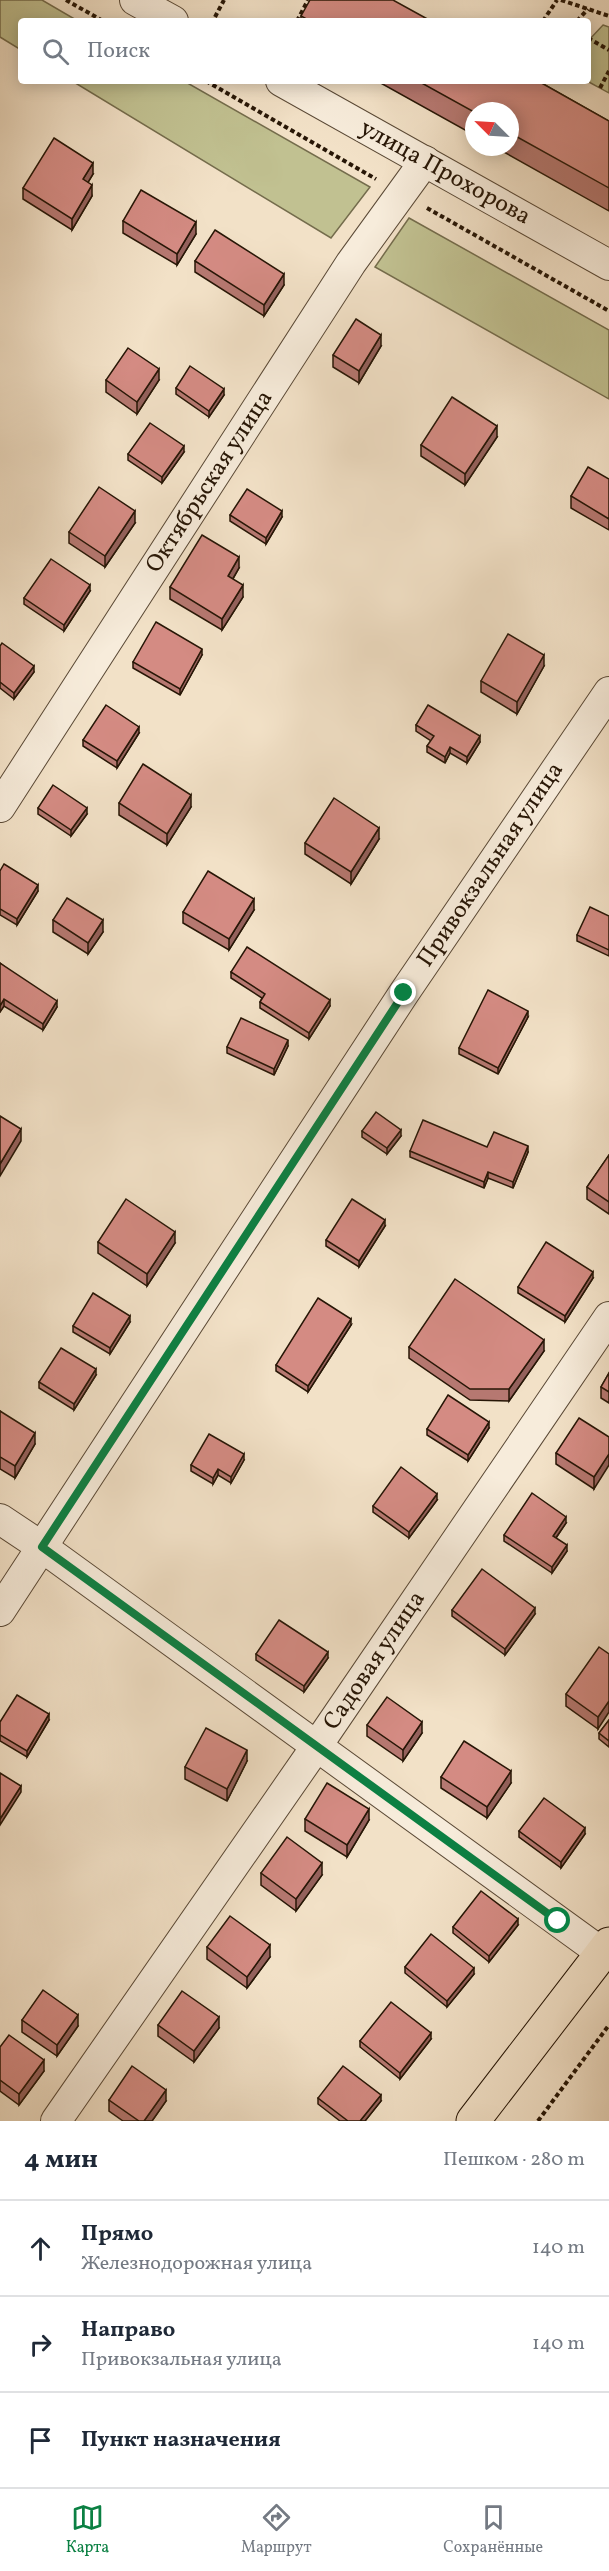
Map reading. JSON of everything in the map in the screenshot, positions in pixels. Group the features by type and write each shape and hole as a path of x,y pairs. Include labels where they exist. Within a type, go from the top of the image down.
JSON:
{"main road":[{"path":"473,2121 605,1948"}],"street":[{"path":"135,0 168,18"},
{"name":"улица Прохорова","path":"286,84 609,265"},
{"name":"Октябрьская улица","path":"0,807 351,263 425,161"},
{"name":"Привокзальная улица","path":"0,1611 404,993 609,692"},
{"name":"Садовая улица","path":"56,2121 316,1747 609,1317"},
{"path":"0,1519 42,1547 316,1747 605,1948"}],"path":[{"path":"66,0 98,18"},
{"path":"215,17 224,0"},
{"path":"299,18 308,0"},
{"path":"545,18 559,0 609,16"},
{"path":"580,18 588,9"},
{"path":"591,41 609,50"},
{"path":"600,88 609,70"},
{"path":"602,83 609,86"},
{"path":"538,2121 609,2025"}],"green space":[{"path":"0,0 42,0 73,18 18,18 18,48 0,37"},
{"path":"603,25 609,27 609,93 591,83 591,38"},
{"path":"77,84 189,84 370,187 331,238"},
{"path":"409,218 609,330 609,399 375,267"}],"building":[{"path":"310,0 393,0 426,18 305,18 301,16"},
{"path":"423,84 543,84 609,121 609,188 519,138 519,102 465,102 465,107"},
{"path":"54,138 93,163 83,179 92,185 72,219 23,188"},
{"path":"141,190 196,222 177,254 123,221"},
{"path":"215,230 284,274 264,305 195,261"},
{"path":"356,319 381,335 359,371 333,355"},
{"path":"128,348 159,369 137,402 106,380"},
{"path":"190,366 224,389 209,411 176,388"},
{"path":"452,397 497,426 465,474 421,445"},
{"path":"150,423 184,446 162,477 128,454"},
{"path":"588,467 609,479 609,519 571,496"},
{"path":"99,487 135,511 105,556 69,532"},
{"path":"247,489 282,511 266,538 230,515"},
{"path":"202,535 239,557 228,576 243,585 222,619 170,587"},
{"path":"51,559 90,585 64,625 24,598"},
{"path":"156,622 202,649 180,689 133,662"},
{"path":"508,634 544,655 517,702 481,681"},
{"path":"2,643 34,666 14,693 0,682 0,646"},
{"path":"106,705 139,727 117,761 83,740"},
{"path":"428,705 480,736 467,757 450,747 445,757 427,746 434,736 416,725"},
{"path":"143,764 191,795 167,834 119,803"},
{"path":"53,785 87,808 71,830 38,808"},
{"path":"334,798 379,828 351,872 305,843"},
{"path":"4,864 38,885 17,919 0,909 0,871"},
{"path":"208,871 254,899 229,939 183,912"},
{"path":"67,898 103,920 88,943 53,920"},
{"path":"590,907 609,916 609,950 577,935"},
{"path":"247,947 330,1000 309,1033 260,1002 265,994 231,972"},
{"path":"0,963 57,1001 43,1024 4,999 0,1006"},
{"path":"488,990 528,1011 498,1068 459,1048"},
{"path":"241,1018 288,1040 274,1069 227,1047"},
{"path":"376,1112 401,1130 387,1148 362,1131"},
{"path":"0,1116 21,1129 0,1164"},
{"path":"423,1120 487,1147 494,1132 528,1146 513,1182 488,1172 484,1182 410,1151"},
{"path":"609,1155 609,1202 587,1187"},
{"path":"126,1199 175,1232 147,1274 98,1242"},
{"path":"352,1199 385,1220 359,1261 326,1240"},
{"path":"546,1242 593,1272 565,1316 518,1287"},
{"path":"455,1279 544,1340 509,1389 470,1389 409,1347"},
{"path":"93,1293 130,1316 110,1348 73,1326"},
{"path":"318,1298 351,1319 308,1386 276,1365"},
{"path":"61,1348 96,1369 74,1404 39,1382"},
{"path":"609,1373 609,1392 601,1387"},
{"path":"448,1395 489,1422 468,1455 427,1429"},
{"path":"0,1411 35,1433 15,1466 0,1457"},
{"path":"579,1418 609,1437 609,1454 594,1477 556,1453"},
{"path":"209,1434 244,1454 231,1477 218,1469 213,1478 191,1465"},
{"path":"401,1467 437,1494 409,1532 373,1506"},
{"path":"532,1493 566,1517 553,1536 567,1545 552,1567 504,1535"},
{"path":"482,1569 535,1608 505,1649 452,1610"},
{"path":"279,1620 328,1652 304,1686 256,1654"},
{"path":"599,1647 609,1654 609,1701 598,1717 566,1694"},
{"path":"17,1695 49,1714 27,1751 0,1735 0,1722"},
{"path":"387,1697 422,1722 403,1750 367,1725"},
{"path":"609,1720 609,1741 599,1733"},
{"path":"206,1728 247,1750 227,1789 185,1767"},
{"path":"464,1741 511,1771 487,1807 441,1777"},
{"path":"0,1773 21,1786 0,1819"},
{"path":"327,1783 369,1809 347,1845 305,1819"},
{"path":"544,1798 585,1828 561,1862 519,1831"},
{"path":"287,1837 322,1863 296,1899 261,1873"},
{"path":"481,1891 518,1919 489,1956 453,1927"},
{"path":"230,1916 270,1945 247,1977 207,1947"},
{"path":"431,1934 474,1968 447,2001 405,1967"},
{"path":"43,1990 78,2015 57,2045 22,2020"},
{"path":"182,1991 219,2017 194,2051 158,2025"},
{"path":"391,2002 431,2033 400,2073 360,2041"},
{"path":"9,2035 44,2060 19,2094 0,2080 0,2047"},
{"path":"132,2066 166,2090 144,2121 139,2121 109,2100"},
{"path":"343,2066 381,2095 360,2121 348,2121 318,2098"}],"route":[{"path":"404,993 42,1547 558,1921"}]}
